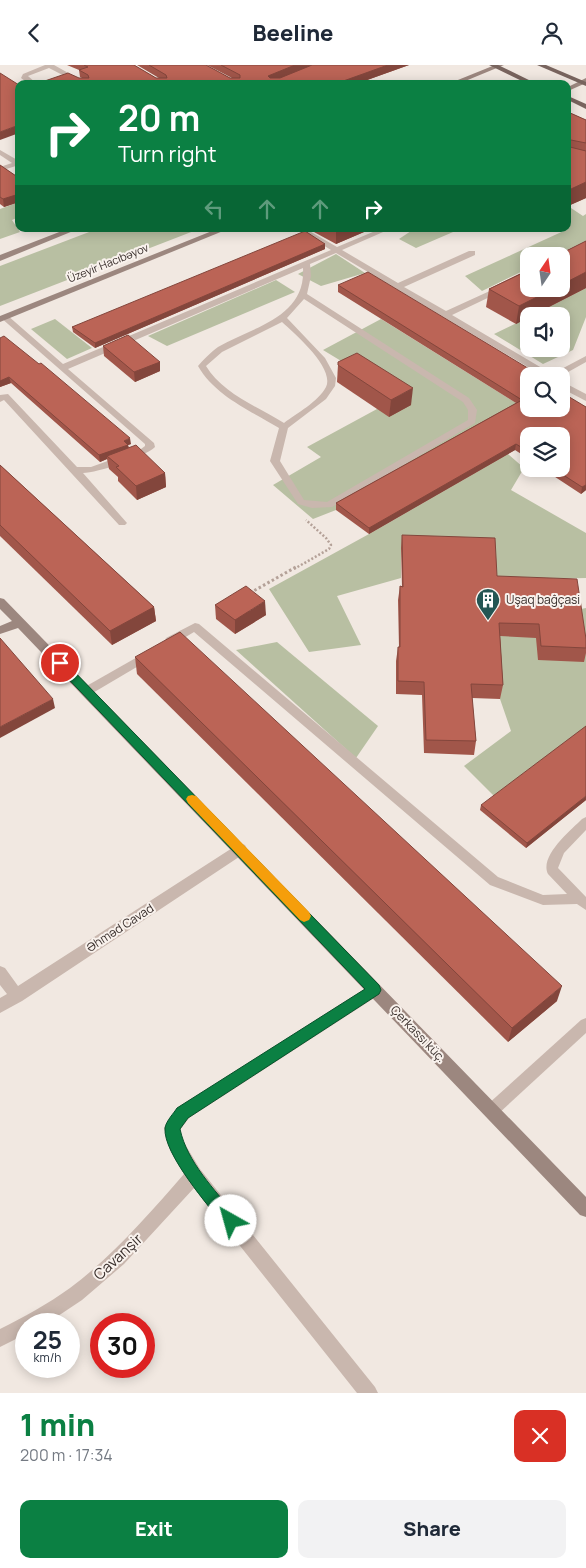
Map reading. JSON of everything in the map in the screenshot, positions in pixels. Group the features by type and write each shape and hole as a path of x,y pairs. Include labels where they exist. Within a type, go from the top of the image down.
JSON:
{"main road":[{"path":"540,65 584,82"},
{"path":"496,66 526,80"},
{"path":"571,100 586,107"}],"street":[{"path":"461,80 496,66"},
{"path":"571,88 584,82"},
{"path":"0,258 66,232"},
{"name":"Üzeyir Hacıbəyov","path":"2,318 217,232"},
{"name":"Çerkassı küç.","path":"0,602 586,1209"},
{"path":"0,631 20,623"},
{"name":"Əhməd Cavad","path":"0,1006 240,849"},
{"path":"0,973 17,996"},
{"path":"369,1393 194,1175 176,1144 172,1127 182,1113 374,990"},
{"name":"Cavanşir","path":"46,1313 73,1297 104,1271 146,1231 194,1175"},
{"name":"Cavanşir","path":"0,1338 15,1330"}],"lane":[{"path":"28,80 24,77 25,75 49,65 77,80"},
{"path":"0,152 15,161"},
{"path":"0,169 15,164"},
{"path":"306,232 534,367"},
{"path":"62,368 379,232"},
{"path":"399,286 472,253"},
{"path":"284,427 223,389 205,375 202,366 219,350 283,318 303,295 306,281 306,263"},
{"path":"446,314 520,279"},
{"path":"283,318 316,351 332,377 332,385 324,395 284,427 275,461 301,502 312,505 329,505 472,421 474,414 472,407 466,400 303,295"},
{"path":"2,318 149,443 150,447 144,451 92,470 75,470"},
{"path":"570,368 586,359"},
{"path":"570,389 586,398"},
{"path":"0,399 5,396 122,523"},
{"path":"87,691 195,627 494,881 543,900 583,902"},
{"path":"583,902 552,870 553,859 557,851 586,822"},
{"path":"492,1110 586,1024"}],"path":[{"path":"244,596 329,549 330,541 306,521 312,505"}],"green space":[{"path":"15,203 15,219 12,220 15,224 15,232 20,232 0,239 0,209"},
{"path":"571,208 583,216 586,214 586,241 570,248 529,247 561,232 571,232"},
{"path":"89,232 191,232 0,306 0,266"},
{"path":"410,232 453,232 416,248 399,239"},
{"path":"520,251 520,272 482,291 465,276"},
{"path":"336,254 365,273 321,286 298,274"},
{"path":"276,280 295,292 167,346 148,336"},
{"path":"586,288 586,317 573,350 570,351 570,307 549,307"},
{"path":"55,319 92,348 67,359 31,329"},
{"path":"381,319 520,407 336,510 313,519 273,485 321,457 307,447 377,409 356,370 323,350"},
{"path":"520,321 520,350 494,334"},
{"path":"532,357 558,357 543,364"},
{"path":"508,454 520,464 520,475 511,490 586,533 586,578 494,580 401,548 401,578 337,596 361,645 309,652 269,589"},
{"path":"586,608 586,730 496,798 464,766 511,731 500,699 498,662 500,625"},
{"path":"277,642 378,726 356,758 236,650"}],"building":[{"path":"84,65 134,65 156,78 167,78 166,75 149,65 206,65 230,78 240,78 240,75 221,65 295,65 268,76 270,78 280,78 312,65 388,65 346,80 48,80 68,73 79,78 89,78 88,75 79,70 88,67"},
{"path":"0,73 15,82 15,126 0,132"},
{"path":"571,113 586,120 586,143 571,140"},
{"path":"571,147 586,151 586,182 571,189"},
{"path":"0,165 15,175 15,195 3,199 0,197"},
{"path":"303,232 307,232 325,244 95,343 72,327"},
{"path":"586,241 586,272 570,280 570,249"},
{"path":"368,272 526,367 520,367 520,399 338,285"},
{"path":"520,274 520,297 537,297 519,306 489,289"},
{"path":"128,335 160,362 134,372 103,346"},
{"path":"4,336 39,364 41,363 130,438 124,441 128,445 99,455 9,377 0,381 0,338"},
{"path":"357,353 413,388 391,400 338,365 338,362"},
{"path":"570,397 586,407 586,485 582,487 566,477 570,477 570,427 520,427 520,446 516,444 369,528 336,503 520,401 520,417 570,417"},
{"path":"136,445 165,473 136,486 116,467 119,466 107,456"},
{"path":"0,465 154,607 110,631 0,525"},
{"path":"402,535 495,538 497,576 577,579 586,648 541,646 539,624 499,623 503,685 471,684 476,741 426,740 424,682 398,681 400,586 403,587"},
{"path":"246,586 265,601 235,620 215,605"},
{"path":"180,632 562,986 512,1028 135,657"},
{"path":"0,638 53,699 0,727"},
{"path":"586,726 586,796 527,843 481,805"}],"slow traffic":[{"path":"192,799 304,916"}],"place":[{"name":"Uşaq bağçasi","path":"488,621"}],"route":[{"path":"60,663 374,990 182,1113 172,1127 176,1144 194,1175 231,1221"}]}
